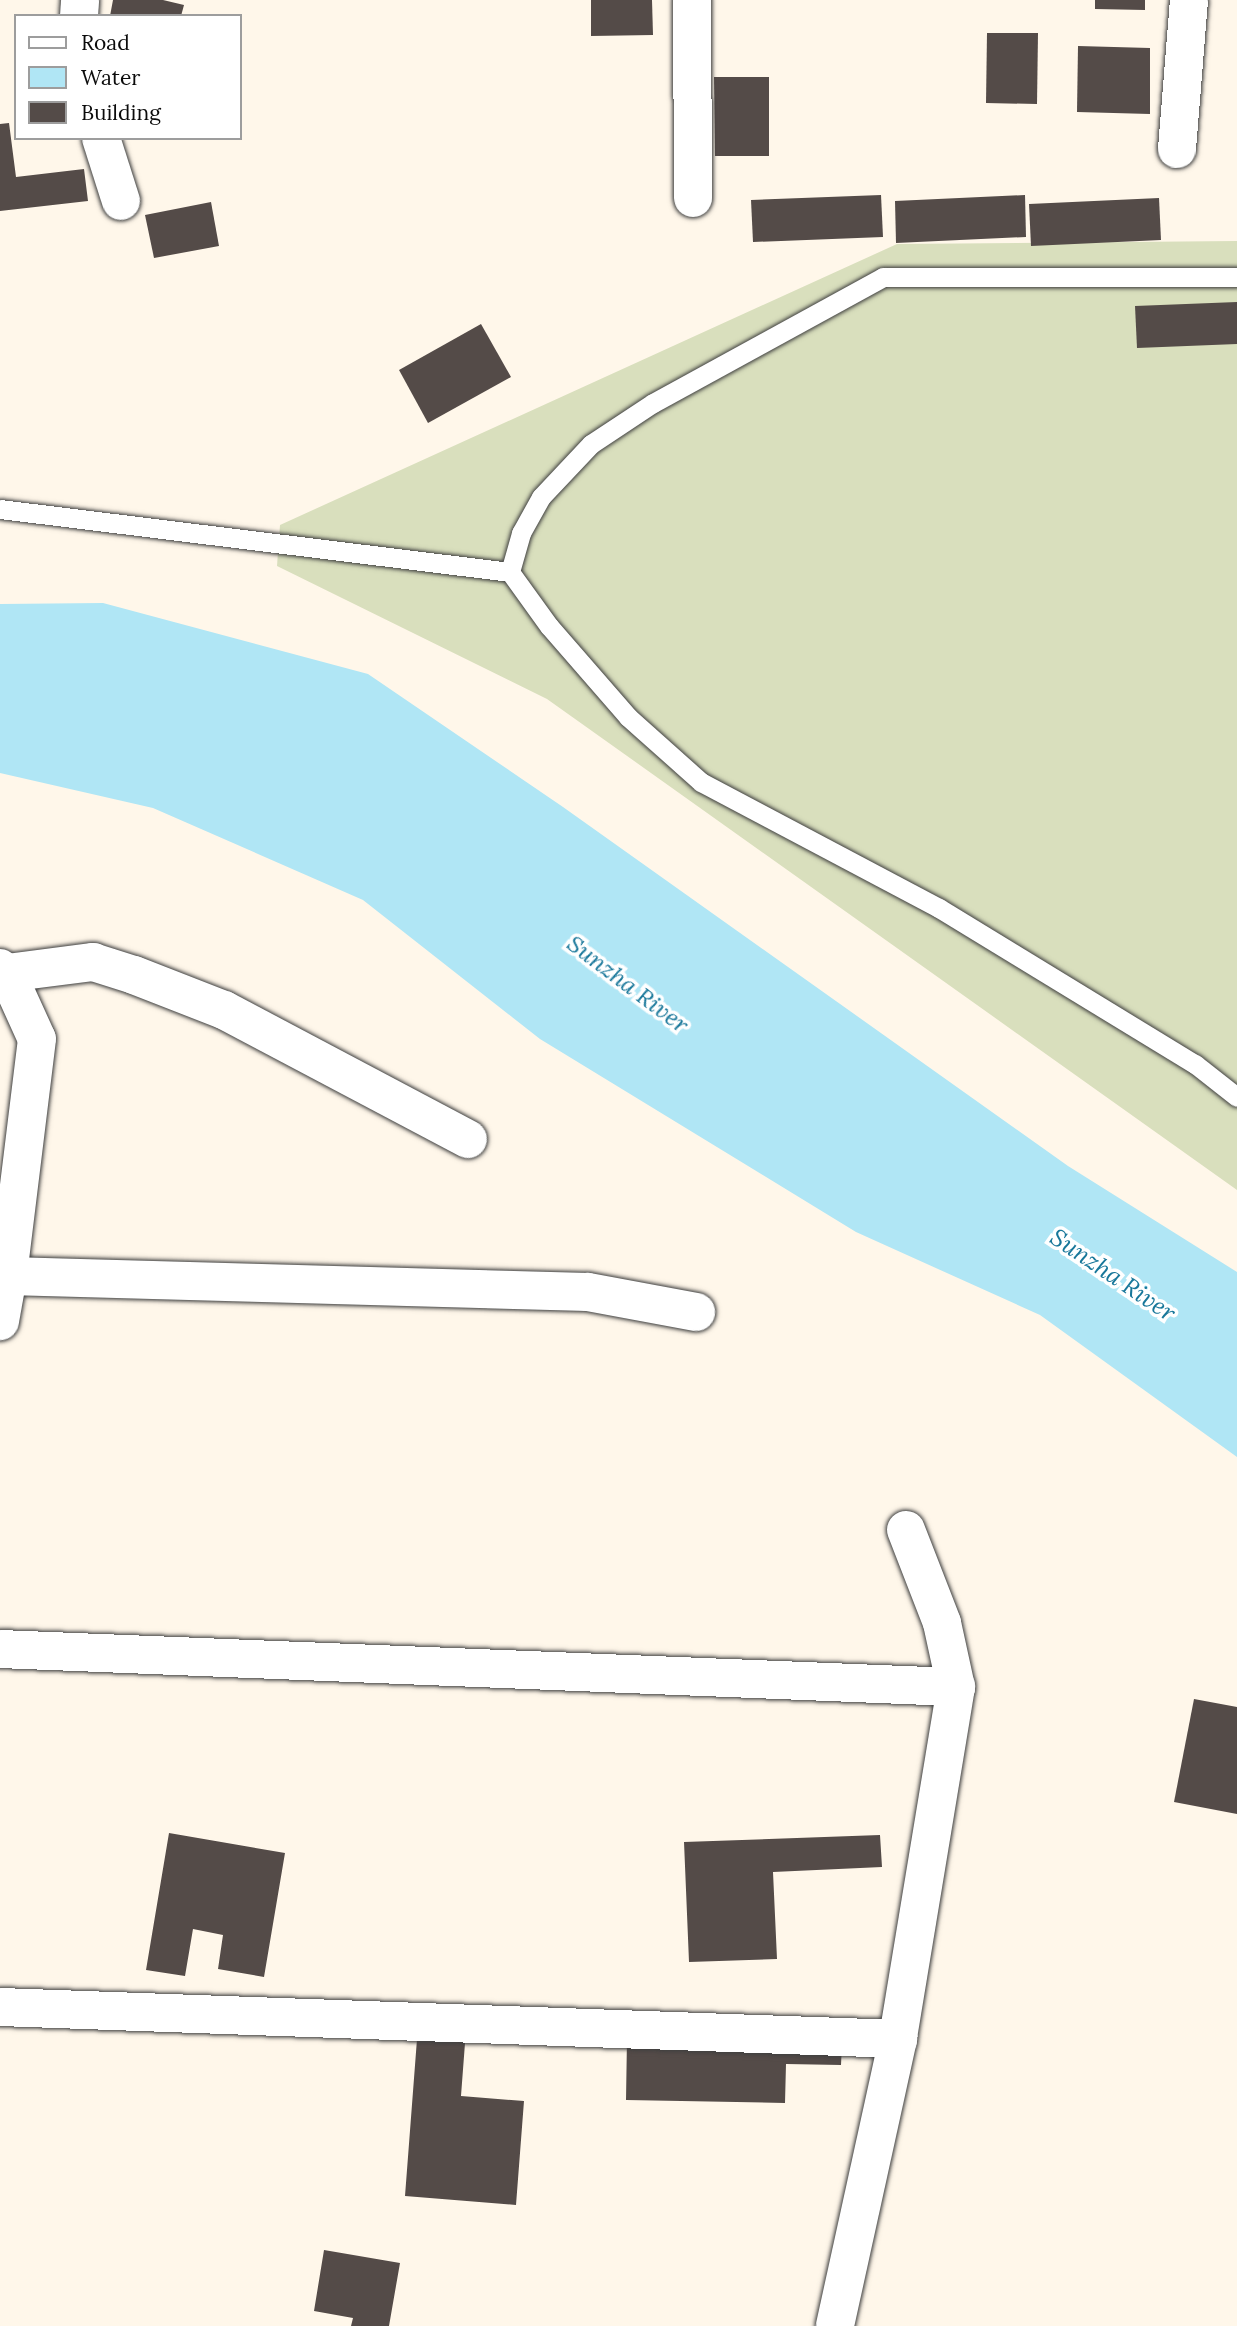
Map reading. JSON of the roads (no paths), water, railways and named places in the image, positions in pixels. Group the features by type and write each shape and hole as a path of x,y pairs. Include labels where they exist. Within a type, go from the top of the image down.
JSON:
{"street":[{"path":"692,0 693,198"},
{"path":"1177,149 1189,0"},
{"path":"102,140 121,201"},
{"path":"0,1321 37,1039 4,971 93,962 134,975 224,1010 468,1139"},
{"path":"4,1275 588,1292 696,1312"},
{"path":"835,2326 898,2039 956,1687 942,1623 906,1530"},
{"path":"0,1649 956,1687"},
{"path":"0,2007 898,2039"}],"lane":[{"path":"510,572 521,533 541,497 592,444 653,403 883,277 1237,277"},
{"path":"0,509 510,572 549,626 628,717 701,782 939,908 1195,1064 1237,1097"}],"water":[{"name":"Sunzha River","path":"103,603 368,674 563,807 1068,1166 1237,1272 1237,1457 1040,1315 856,1232 540,1039 363,900 153,808 0,773 0,604"}]}
